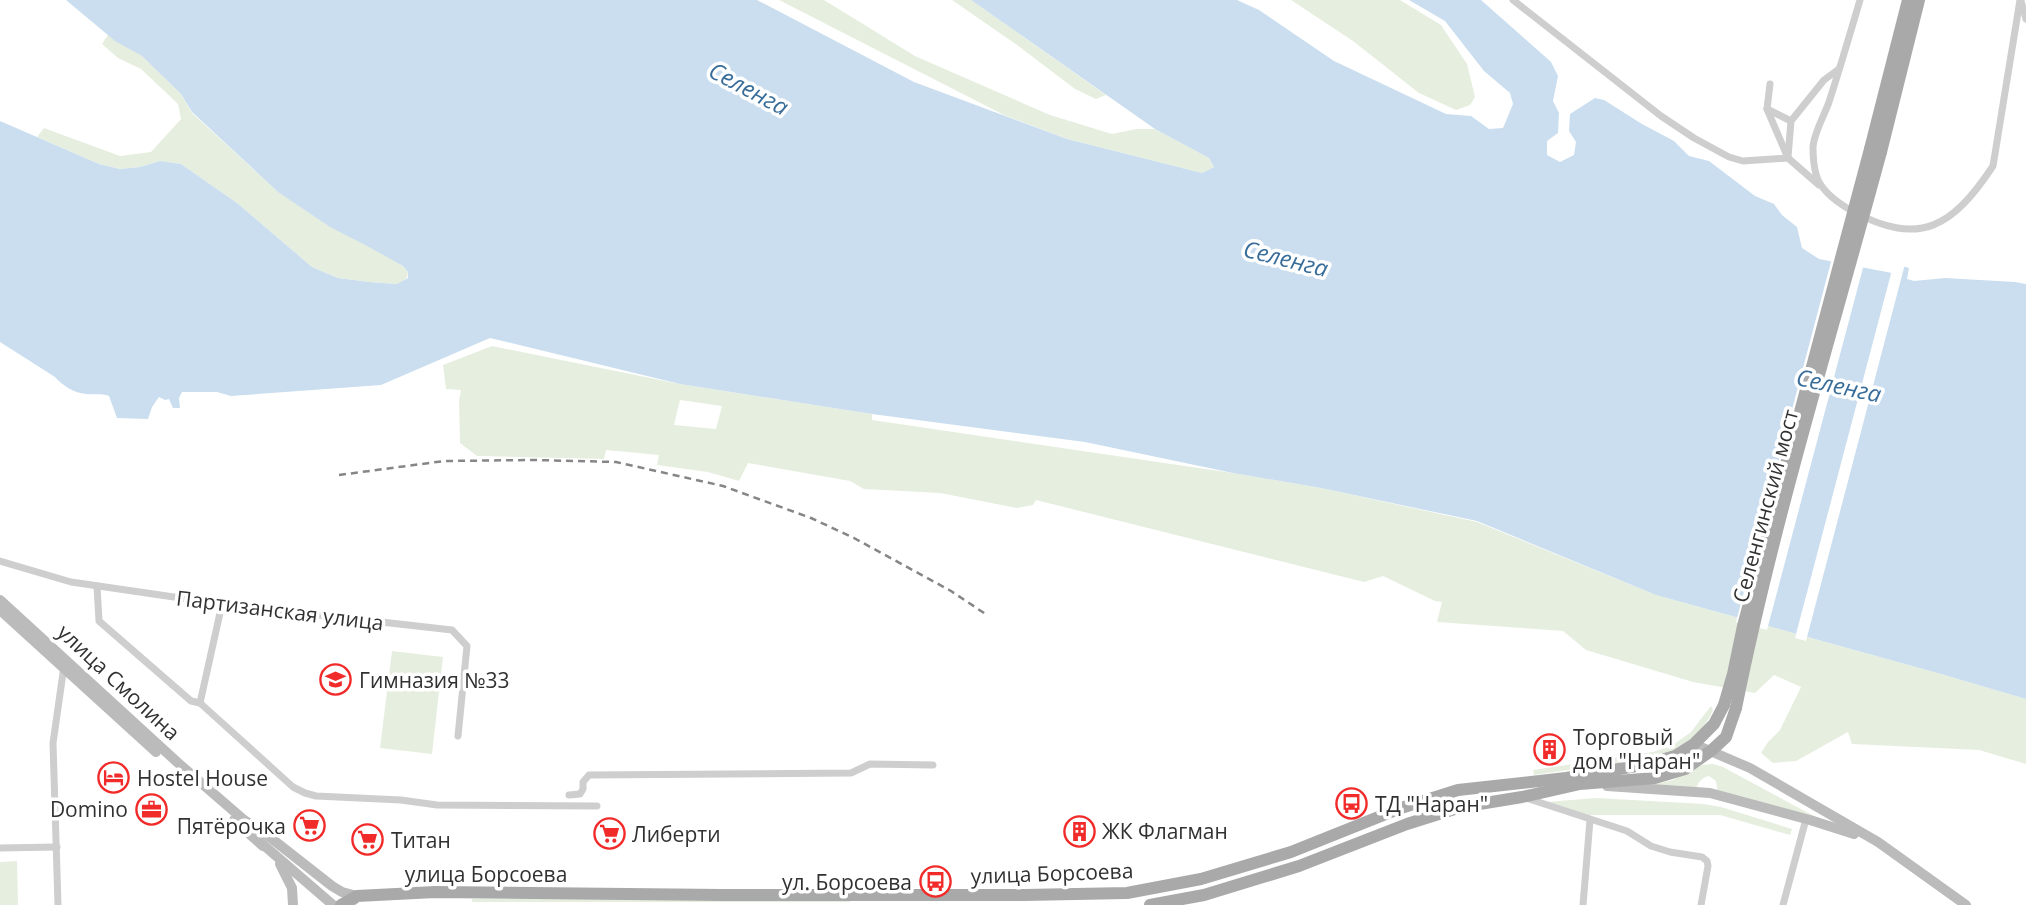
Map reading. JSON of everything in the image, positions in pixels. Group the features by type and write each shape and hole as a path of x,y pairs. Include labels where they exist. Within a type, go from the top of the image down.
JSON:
{"main road":[{"path":"1875,151 1908,0"},
{"path":"1875,151 1919,0"},
{"name":"Селенгинский мост","path":"1730,707 1767,536 1875,151"},
{"name":"улица Смолина","path":"0,600 64,664 244,820 354,900"},
{"path":"0,610 64,664 135,734 263,846"},
{"name":"улица Борсоева","path":"1150,905 1204,895 1299,866 1461,807 1580,784 1655,778 1685,769 1726,737 1730,707"},
{"name":"улица Борсоева","path":"341,905 354,900 421,892 466,899 1054,900 1127,893 1201,879 1291,852 1401,808 1458,790 1566,778 1648,764 1675,756 1694,744 1730,707"},
{"path":"1726,737 1726,757"},
{"path":"1694,744 1750,768 1878,842 1966,905"},
{"path":"1580,784 1710,793 1807,819 1878,842"},
{"name":"улица Смолина","path":"244,820 263,846 333,905"},
{"path":"274,856 292,888 293,905"}],"street":[{"path":"1513,0 1661,116 1694,138 1728,157 1743,161 1788,158"},
{"path":"1822,187 1815,173 1813,145 1840,69 1860,0"},
{"path":"2023,0 2026,19"},
{"path":"1770,84 1767,109 1788,158 1842,205 1866,219 1904,230 1926,229 1948,218 1963,204 1993,166 2023,0"},
{"path":"1788,158 1791,121 1824,80 1840,69"},
{"path":"1767,109 1791,121"},
{"path":"0,568 4,562"},
{"name":"Партизанская улица","path":"4,562 71,582 222,604 452,631 467,646 458,736"},
{"path":"97,586 99,621 191,701 200,703 293,787 305,793 436,805 597,806"},
{"path":"200,703 222,604"},
{"path":"58,905 52,743 64,664"},
{"path":"569,795 580,794 583,782 589,775 851,773 870,764 933,765"},
{"path":"1522,797 1627,831 1651,846 1707,860 1701,905"},
{"path":"1783,905 1807,819"},
{"path":"1583,905 1590,820"},
{"path":"0,848 57,847"}],"green space":[{"path":"779,0 824,0 915,56 1050,115 1112,134 1136,129 1155,129 1209,158 1214,167 1202,173 1067,139 1004,115"},
{"path":"952,0 971,0 1106,95 1096,99 1075,89"},
{"path":"1291,0 1400,0 1441,25 1467,64 1475,97 1470,105 1456,110 1419,93 1353,41"},
{"path":"108,35 142,56 181,94 192,113 278,192 403,266 408,272 407,278 398,284 369,282 338,278 312,267 237,203 181,164 160,161 120,169 99,164 37,137 44,128 120,156 151,152 181,119 178,104 141,69 118,58 102,44"},
{"path":"492,346 680,384 872,414 872,420 1321,488 1477,522 1656,595 2026,699 2026,764 1979,750 1852,744 1848,732 1796,761 1773,763 1761,753 1780,730 1801,687 1774,675 1755,693 1693,682 1586,650 1563,631 1437,622 1442,602 1383,576 1364,582 1036,500 1033,505 1017,508 940,493 864,489 850,481 748,463 739,481 708,472 657,465 659,455 606,450 604,459 477,456 460,443 461,390 446,389 443,365","holes":["680,400 722,406 716,429 674,425"]},
{"path":"392,651 443,657 432,754 380,748"},
{"path":"1711,706 1713,710 1701,730 1684,745 1664,756 1635,764 1534,775 1533,770 1653,752 1673,745 1691,732"},
{"path":"1713,764 1825,822 1718,795 1716,781 1709,776 1701,780 1694,792 1635,789 1673,780 1702,765"},
{"path":"1596,798 1704,804 1792,829 1790,835 1720,815 1572,815 1546,802"},
{"path":"17,861 18,905 0,905 0,862"},
{"path":"850,898 850,902 472,902 472,899"}],"water":[{"name":"Селенга","path":"66,0 757,0 914,82 1067,139 1202,173 1214,167 1209,158 1155,129 971,0 1237,0 1259,10 1334,61 1446,114 1471,116 1489,129 1503,128 1513,104 1510,93 1484,71 1445,21 1409,0 1481,0 1551,62 1558,76 1553,101 1559,113 1558,133 1547,141 1547,155 1560,162 1574,155 1576,142 1569,131 1570,114 1595,98 1604,100 1674,141 1689,156 1709,161 1755,196 1774,204 1782,215 1797,227 1802,248 1819,259 1892,273 1898,265 1909,268 1907,279 1914,281 1945,278 2026,284 2026,699 1656,595 1477,521 1085,442 872,414 680,384 490,338 381,385 231,396 217,392 182,392 179,398 180,408 173,408 169,399 159,397 148,419 117,418 109,396 73,391 0,342 0,121 99,164 120,169 160,161 181,164 237,203 312,267 338,278 397,284 408,278 408,272 403,266 330,227 278,192 192,112 181,94 142,56 115,41"}],"pier":[{"path":"1832,258 1864,264 1767,630 1736,622"},
{"path":"1898,261 1905,264 1806,641 1795,638 1893,266"}],"railway":[{"path":"339,475 444,461 616,462 723,486 811,518 854,538 951,591 987,615"}],"place":[{"name":"Гимназия №33","path":"336,680"},
{"name":"Торговый дом \"Наран\"","path":"1550,749"},
{"name":"Hostel House","path":"114,778"},
{"name":"ТД \"Наран\"","path":"1352,804"},
{"name":"Domino","path":"151,809"},
{"name":"Пятёрочка","path":"309,826"},
{"name":"ЖК Флагман","path":"1079,831"},
{"name":"Либерти","path":"609,834"},
{"name":"Титан","path":"368,840"},
{"name":"ул. Борсоева","path":"935,882"}]}
